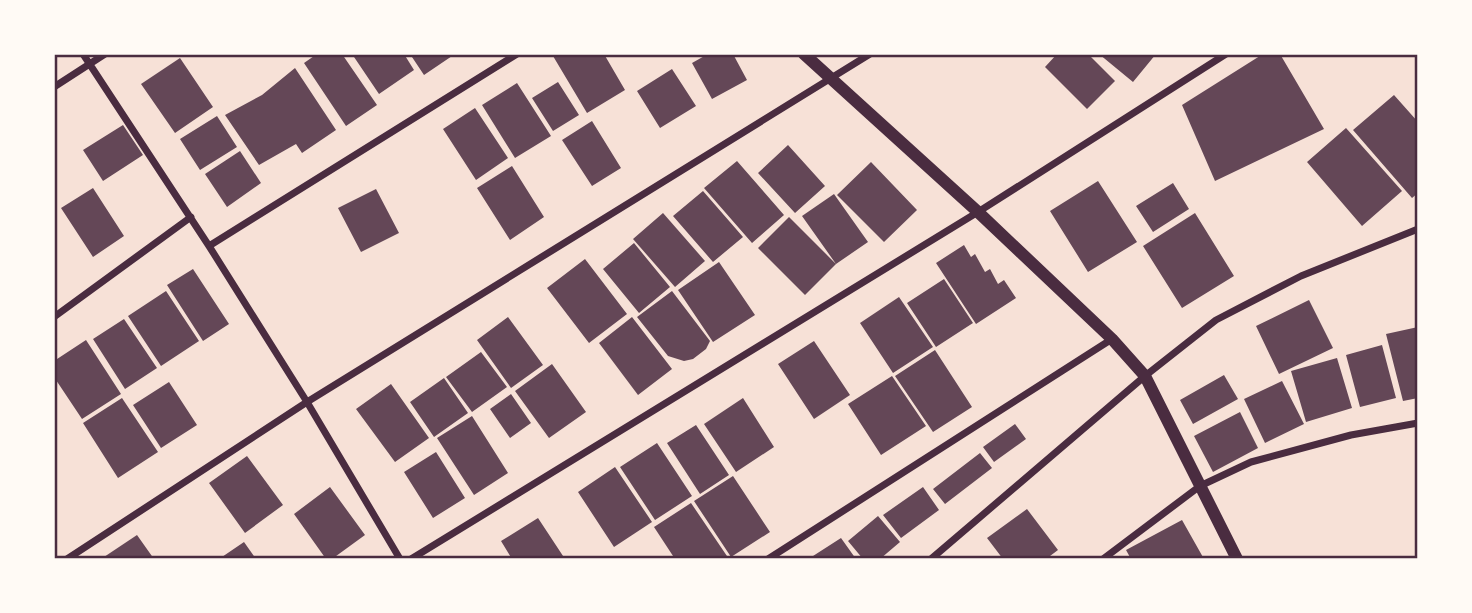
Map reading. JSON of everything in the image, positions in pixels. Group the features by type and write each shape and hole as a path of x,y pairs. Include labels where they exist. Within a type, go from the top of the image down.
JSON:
{"street":[{"path":"83,54 307,402 400,559"},
{"path":"54,87 105,54"},
{"path":"209,246 517,54"},
{"path":"804,54 978,212 1112,339 1145,376 1237,559"},
{"path":"67,559 307,402 870,54"},
{"path":"411,559 978,212 1226,54"},
{"path":"54,317 191,218"},
{"path":"932,559 1145,376 1216,320 1301,276 1416,228"},
{"path":"768,559 1112,339"},
{"path":"1103,559 1200,486 1251,462 1351,435 1418,424"}],"building":[{"path":"317,54 342,54 377,105 346,126 304,63"},
{"path":"352,54 404,54 414,70 379,94"},
{"path":"410,54 455,54 424,75"},
{"path":"604,54 625,90 587,113 553,56"},
{"path":"708,54 733,54 747,80 712,99 692,63"},
{"path":"1057,54 1088,54 1115,81 1087,109 1045,67"},
{"path":"1099,54 1156,54 1133,82"},
{"path":"1263,54 1280,54 1324,129 1215,181 1182,105"},
{"path":"180,58 213,107 175,133 141,84"},
{"path":"295,68 336,130 302,153 296,144 259,165 225,115 262,95"},
{"path":"672,69 696,106 660,128 637,91"},
{"path":"558,82 579,115 553,131 532,98"},
{"path":"517,83 551,136 515,158 482,105"},
{"path":"1394,95 1418,122 1418,193 1412,198 1353,130"},
{"path":"475,108 508,158 476,180 443,129"},
{"path":"217,116 237,147 200,170 180,139"},
{"path":"592,121 621,168 592,186 562,140"},
{"path":"123,125 143,155 103,181 83,150"},
{"path":"1346,128 1402,191 1362,226 1307,162"},
{"path":"788,145 825,186 795,213 758,173"},
{"path":"240,151 261,183 227,207 205,174"},
{"path":"737,161 784,215 752,243 704,188"},
{"path":"871,162 917,210 884,242 837,195"},
{"path":"512,166 544,217 510,240 477,188"},
{"path":"1098,181 1137,242 1088,272 1050,211"},
{"path":"1173,183 1189,209 1153,232 1136,206"},
{"path":"93,188 124,236 93,257 61,208"},
{"path":"376,189 399,233 361,252 338,208"},
{"path":"703,191 743,237 713,262 673,216"},
{"path":"834,194 868,242 836,264 802,216"},
{"path":"663,213 705,261 675,287 633,239"},
{"path":"1195,213 1234,276 1182,308 1143,246"},
{"path":"789,217 836,264 805,295 758,248"},
{"path":"634,243 670,287 639,313 603,269"},
{"path":"964,245 971,257 975,254 985,272 990,269 998,284 1004,280 1016,298 976,324 936,263"},
{"path":"585,259 627,314 589,343 547,288"},
{"path":"719,262 755,315 713,342 678,290"},
{"path":"193,269 229,324 203,341 167,285"},
{"path":"944,279 973,323 936,347 907,303"},
{"path":"166,291 199,341 161,366 128,316"},
{"path":"672,291 710,341 706,349 693,359 684,361 668,356 637,317"},
{"path":"899,297 933,347 893,373 860,323"},
{"path":"1309,300 1333,348 1279,374 1256,326"},
{"path":"508,317 543,365 511,388 477,340"},
{"path":"632,317 672,369 638,395 599,343"},
{"path":"124,319 157,368 125,389 93,339"},
{"path":"1418,327 1418,398 1403,401 1386,334"},
{"path":"86,340 121,394 82,419 54,377 54,361"},
{"path":"814,341 850,395 814,419 778,364"},
{"path":"1382,345 1396,398 1360,407 1346,355"},
{"path":"935,350 972,407 933,432 895,376"},
{"path":"481,352 507,387 472,412 446,377"},
{"path":"1337,358 1352,408 1306,422 1291,371"},
{"path":"552,364 586,412 549,438 515,391"},
{"path":"1224,375 1238,399 1193,424 1180,400"},
{"path":"892,376 926,426 881,455 848,404"},
{"path":"444,378 468,413 434,437 410,402"},
{"path":"1282,381 1304,424 1265,443 1244,399"},
{"path":"169,382 197,425 161,448 133,405"},
{"path":"391,384 429,438 395,462 356,409"},
{"path":"511,394 531,423 510,438 490,409"},
{"path":"122,398 158,452 118,478 83,423"},
{"path":"743,398 774,447 736,472 704,424"},
{"path":"1240,412 1258,448 1213,472 1194,436"},
{"path":"472,416 508,473 474,495 437,438"},
{"path":"1015,424 1026,439 994,462 983,447"},
{"path":"696,425 729,475 700,494 667,443"},
{"path":"657,443 692,496 655,520 620,467"},
{"path":"436,452 465,498 433,518 404,472"},
{"path":"980,453 992,468 945,504 933,489"},
{"path":"247,456 283,505 245,533 209,483"},
{"path":"615,467 652,522 614,547 578,492"},
{"path":"733,476 770,532 731,557 694,501"},
{"path":"330,487 365,535 332,559 326,559 294,514"},
{"path":"923,487 939,510 901,538 883,515"},
{"path":"691,503 729,559 675,559 654,527"},
{"path":"1027,509 1058,550 1046,559 1003,559 987,538"},
{"path":"878,516 900,542 880,559 863,559 848,541"},
{"path":"538,518 565,559 512,559 501,541"},
{"path":"1182,520 1204,559 1131,559 1126,550"},
{"path":"137,535 154,559 101,559"},
{"path":"841,538 856,559 814,559 813,556"},
{"path":"244,542 256,559 219,559"}]}
